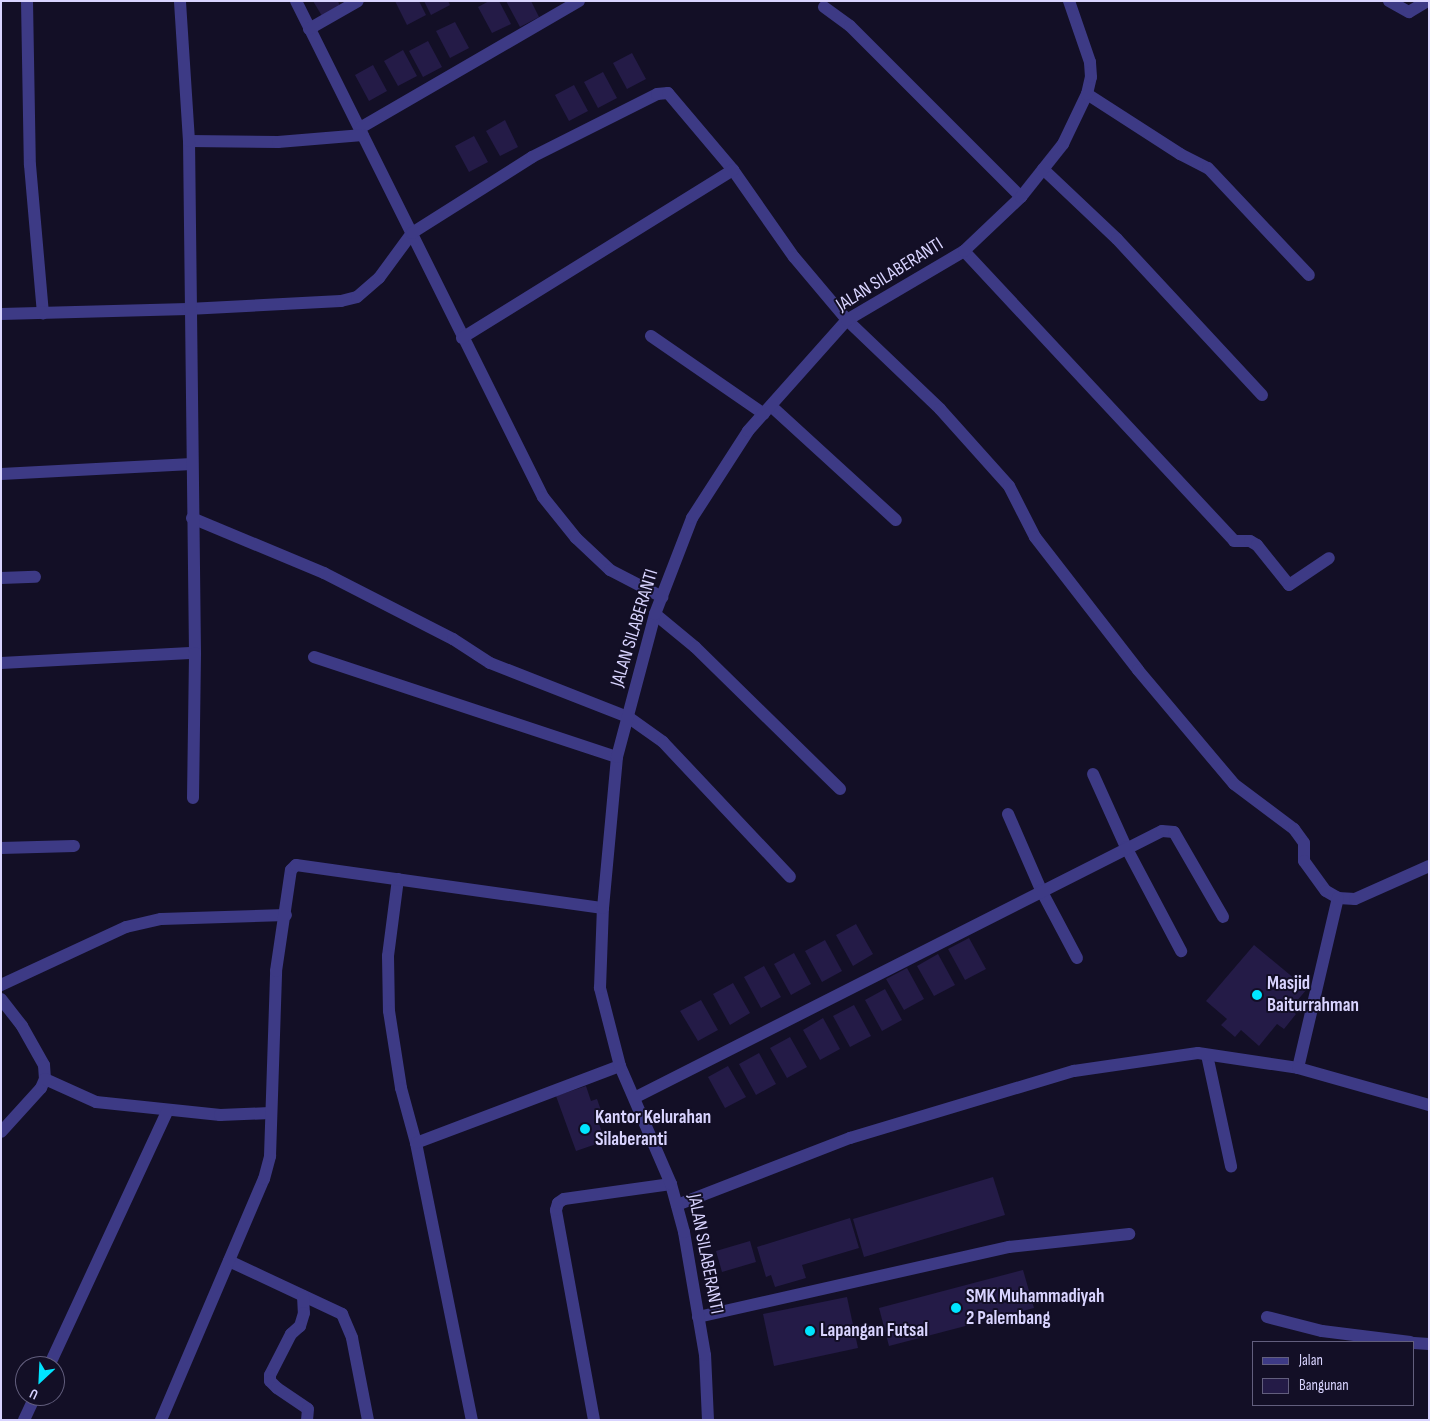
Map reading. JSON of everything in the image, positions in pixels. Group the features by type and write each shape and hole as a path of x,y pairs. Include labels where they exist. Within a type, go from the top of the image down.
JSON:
{"street":[{"path":"27,1 30,165 43,313"},
{"path":"180,1 189,141 188,309 196,652 193,798"},
{"path":"296,1 412,233 462,338 543,497 576,538 610,570 662,597"},
{"path":"310,29 358,1"},
{"path":"189,141 278,142 362,132 579,1"},
{"name":"JALAN SILABERANTI","path":"708,1420 705,1355 677,1205 671,1184 636,1097 620,1066 600,988 603,908 617,757 655,614 692,518 748,432 846,320 964,252 1021,196 1063,144 1087,94 1090,62 1069,1"},
{"path":"1389,1 1409,12 1427,1"},
{"path":"824,7 850,26 1021,196"},
{"path":"1,314 188,309 341,301 357,297 379,278 412,233 532,157 657,94 668,93 733,170 794,257 846,320 940,409 1009,486 1035,537 1138,670 1234,784 1294,829 1304,844 1304,861 1326,891 1338,898 1355,899 1429,866"},
{"path":"1087,94 1180,154 1208,168 1309,275"},
{"path":"1043,168 1117,239 1262,395"},
{"path":"462,338 733,170"},
{"path":"964,252 1234,540 1250,541 1257,545 1289,585 1329,558"},
{"path":"651,336 767,410 896,520"},
{"path":"1,474 192,464"},
{"path":"192,518 324,573 453,639 490,663 628,716 663,742 790,877"},
{"path":"1,578 35,577"},
{"path":"655,614 695,647 840,789"},
{"path":"1,663 196,652"},
{"path":"314,658 617,757"},
{"path":"1093,774 1126,847 1181,951"},
{"path":"1008,814 1041,890 1077,958"},
{"path":"636,1097 1126,847 1162,831 1174,832 1222,917"},
{"path":"1,848 74,846"},
{"path":"161,1420 229,1262 268,1164 272,1131 270,1112 276,972 292,870 296,865 603,908"},
{"path":"398,879 388,956 389,1011 401,1088 416,1143 472,1420"},
{"path":"1298,1068 1338,898"},
{"path":"1,984 126,927 161,919 286,915"},
{"path":"1,999 22,1026 44,1065 45,1079 41,1088 1,1132"},
{"path":"677,1205 850,1138 1074,1071 1198,1053 1298,1068 1429,1105"},
{"path":"1207,1055 1231,1166"},
{"path":"416,1143 620,1066"},
{"path":"45,1079 96,1102 220,1115 270,1112"},
{"path":"54,1356 168,1110"},
{"path":"594,1420 556,1210 558,1203 564,1199 671,1184"},
{"path":"698,1317 991,1250 1129,1234"},
{"path":"229,1262 346,1318 368,1420"},
{"path":"302,1296 304,1313 300,1326 291,1334 270,1375 270,1381 308,1409 306,1420"},
{"path":"1267,1317 1322,1332 1401,1341"},
{"path":"1415,1343 1429,1344"},
{"path":"24,1420 30,1406"}],"building":[{"path":"313,1 338,1 340,7 322,16"},
{"path":"395,1 419,1 426,15 407,25"},
{"path":"424,1 448,1 450,5 431,15"},
{"path":"489,1 499,1 511,24 492,33 478,7"},
{"path":"506,1 531,1 539,17 520,27"},
{"path":"455,22 469,48 450,58 436,31"},
{"path":"428,41 442,67 423,77 409,51"},
{"path":"403,50 417,76 398,86 384,61"},
{"path":"632,53 646,79 627,89 613,63"},
{"path":"373,65 387,91 369,101 355,75"},
{"path":"603,72 617,98 598,108 584,82"},
{"path":"574,85 588,111 569,121 555,95"},
{"path":"505,120 518,147 500,156 486,131"},
{"path":"474,136 488,162 469,172 455,146"},
{"path":"856,924 873,954 853,966 836,935"},
{"path":"969,938 986,969 965,980 948,949"},
{"path":"825,940 842,971 822,982 805,951"},
{"name":"Masjid Baiturrahman","path":"1254,945 1307,989 1290,1009 1296,1014 1284,1029 1277,1024 1259,1046 1241,1030 1235,1037 1221,1025 1227,1019 1206,1001"},
{"path":"794,953 811,984 791,995 774,964"},
{"path":"938,954 955,985 934,996 917,966"},
{"path":"764,966 781,997 761,1008 744,977"},
{"path":"907,968 924,999 904,1010 886,979"},
{"path":"733,983 750,1013 730,1025 713,994"},
{"path":"885,989 902,1020 882,1031 865,1000"},
{"path":"701,1000 718,1030 698,1041 680,1011"},
{"path":"854,1005 871,1036 850,1047 833,1016"},
{"path":"823,1018 840,1049 820,1060 803,1030"},
{"path":"790,1037 807,1067 787,1078 770,1048"},
{"path":"759,1053 776,1084 756,1095 739,1064"},
{"path":"728,1066 746,1097 725,1108 708,1077"},
{"name":"Kantor Kelurahan Silaberanti","path":"586,1086 591,1101 597,1099 603,1116 597,1118 605,1141 576,1151 556,1096"},
{"path":"993,1177 1005,1215 864,1257 853,1219"},
{"path":"850,1218 859,1248 802,1265 806,1278 775,1287 771,1275 766,1277 757,1247"},
{"path":"750,1241 756,1262 722,1272 716,1251"},
{"name":"SMK Muhammadiyah 2 Palembang","path":"1023,1270 1034,1308 889,1346 879,1308"},
{"name":"Lapangan Futsal","path":"847,1297 858,1348 774,1366 763,1314"}],"place":[{"name":"Masjid Baiturrahman","path":"1257,995"},
{"name":"Kantor Kelurahan Silaberanti","path":"585,1129"},
{"name":"SMK Muhammadiyah 2 Palembang","path":"956,1308"},
{"name":"Lapangan Futsal","path":"810,1331"}]}
